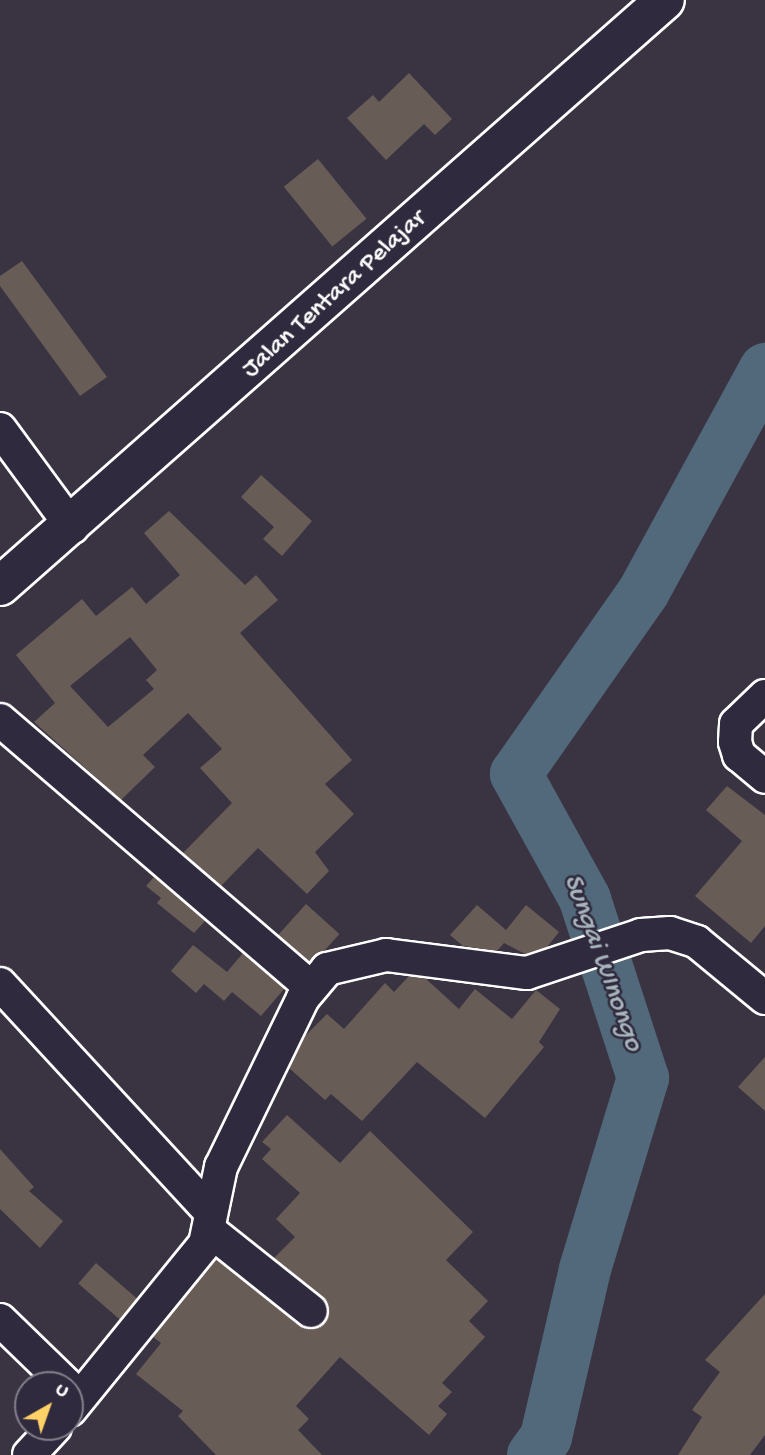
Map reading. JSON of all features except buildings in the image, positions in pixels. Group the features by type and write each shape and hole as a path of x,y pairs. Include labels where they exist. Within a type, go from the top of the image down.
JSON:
{"main road":[{"name":"Jalan Tentara Pelajar","path":"0,586 72,527 665,0"}],"street":[{"path":"0,429 72,527"},
{"path":"765,696 736,724 735,742 739,755 765,777"},
{"path":"0,720 309,986"},
{"path":"84,1379 208,1219 221,1167 309,986 327,969 373,956 510,974 575,958 641,935 670,933 697,942 765,998"},
{"path":"0,984 208,1219 311,1311"},
{"path":"0,1320 49,1371"}],"waterway":[{"name":"Sungai WInongo","path":"533,1455 546,1437 585,1269 643,1078 585,899 516,774 644,591 765,369"}]}
